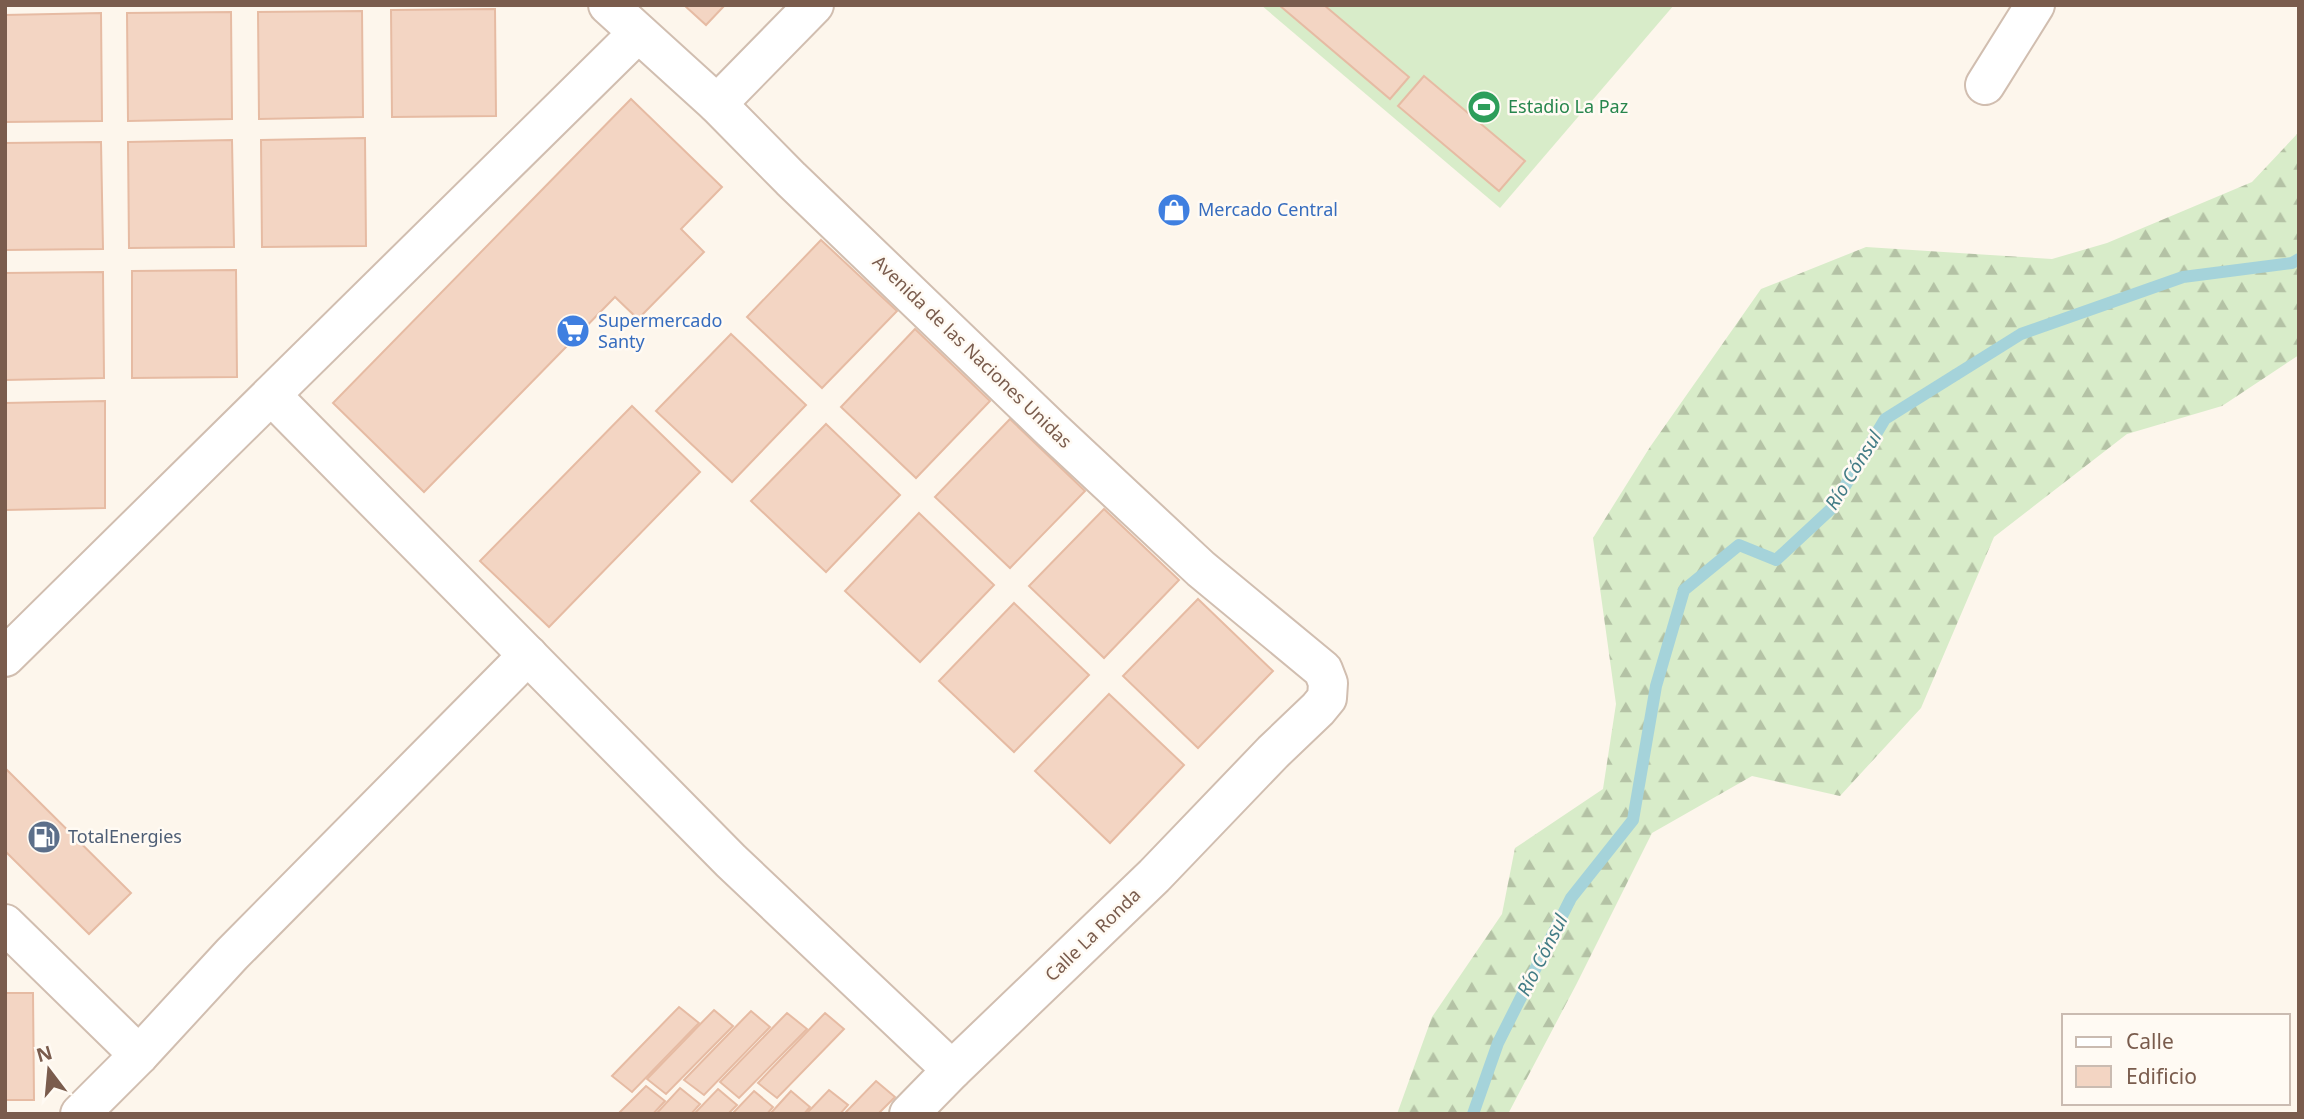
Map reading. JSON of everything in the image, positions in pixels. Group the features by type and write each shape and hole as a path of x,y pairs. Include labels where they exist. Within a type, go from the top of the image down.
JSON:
{"street":[{"name":"Avenida de las Naciones Unidas","path":"608,5 717,104 811,199 1201,569 1323,670 1328,683 1327,698"},
{"path":"717,104 814,5"},
{"path":"1985,85 2035,5"},
{"path":"5,657 639,33"},
{"path":"271,395 730,860 952,1070"},
{"path":"80,1114 139,1055 232,954 528,655"},
{"name":"Calle La Ronda","path":"909,1114 1154,876 1327,698"},
{"path":"5,924 139,1055"}],"green space":[{"name":"Estadio La Paz","path":"1261,5 1674,5 1500,208"},
{"path":"2299,132 2299,355 2222,406 2127,434 1994,537 1921,708 1840,796 1752,776 1652,833 1508,1114 1397,1114 1432,1017 1502,914 1515,848 1603,789 1616,704 1593,538 1650,447 1761,289 1866,247 2052,259 2107,243 2252,182"}],"building":[{"path":"684,5 725,5 706,25"},
{"path":"1279,5 1324,5 1409,77 1390,99"},
{"path":"495,9 496,116 392,117 391,10"},
{"path":"362,11 363,117 259,119 258,12"},
{"path":"231,12 232,119 128,121 127,13"},
{"path":"101,13 102,121 5,122 5,15"},
{"path":"1424,76 1525,161 1499,191 1398,106"},
{"path":"631,99 722,187 681,229 704,252 638,319 615,297 424,492 333,403"},
{"path":"365,138 366,246 262,247 261,140"},
{"path":"232,140 234,247 129,248 128,142"},
{"path":"101,142 103,249 5,250 5,143"},
{"path":"821,240 897,311 822,388 747,317"},
{"path":"236,270 237,377 132,378 132,271"},
{"path":"103,272 104,378 5,380 5,273"},
{"path":"915,329 990,401 916,478 841,407"},
{"path":"731,334 806,405 732,482 656,411"},
{"path":"105,401 105,508 5,510 5,403"},
{"path":"632,406 700,472 549,627 480,561"},
{"path":"1010,419 1085,491 1010,568 935,497"},
{"path":"826,424 900,495 826,572 751,501"},
{"path":"1104,509 1179,580 1104,658 1029,586"},
{"path":"919,513 994,585 920,662 845,591"},
{"path":"1198,599 1273,671 1198,748 1123,676"},
{"path":"1014,603 1089,675 1014,752 939,681"},
{"path":"1109,694 1184,765 1110,843 1035,771"},
{"path":"5,768 131,893 89,934 5,851"},
{"path":"5,993 33,993 34,1100 5,1100"},
{"path":"679,1007 699,1023 632,1092 612,1076"},
{"path":"714,1010 733,1026 666,1094 647,1079"},
{"path":"751,1011 770,1027 704,1095 684,1080"},
{"path":"787,1013 807,1029 739,1098 720,1082"},
{"path":"825,1013 844,1029 777,1098 758,1083"},
{"path":"876,1081 895,1097 878,1114 844,1114"},
{"path":"646,1086 665,1101 653,1114 618,1114"},
{"path":"680,1088 700,1104 691,1114 656,1114"},
{"path":"718,1089 737,1105 728,1114 694,1114"},
{"path":"829,1090 848,1105 840,1114 806,1114"},
{"path":"754,1091 773,1107 767,1114 732,1114"},
{"path":"791,1091 810,1107 804,1114 770,1114"}],"waterway":[{"name":"Río Cónsul","path":"1473,1114 1498,1043 1571,898 1633,820 1656,686 1684,590 1739,545 1776,560 1832,508 1885,419 2021,334 2183,277 2292,263 2299,259"}],"place":[{"name":"Estadio La Paz","path":"1484,107"},
{"name":"Mercado Central","path":"1174,210"},
{"name":"Supermercado Santy","path":"573,331"},
{"name":"TotalEnergies","path":"44,837"}]}
